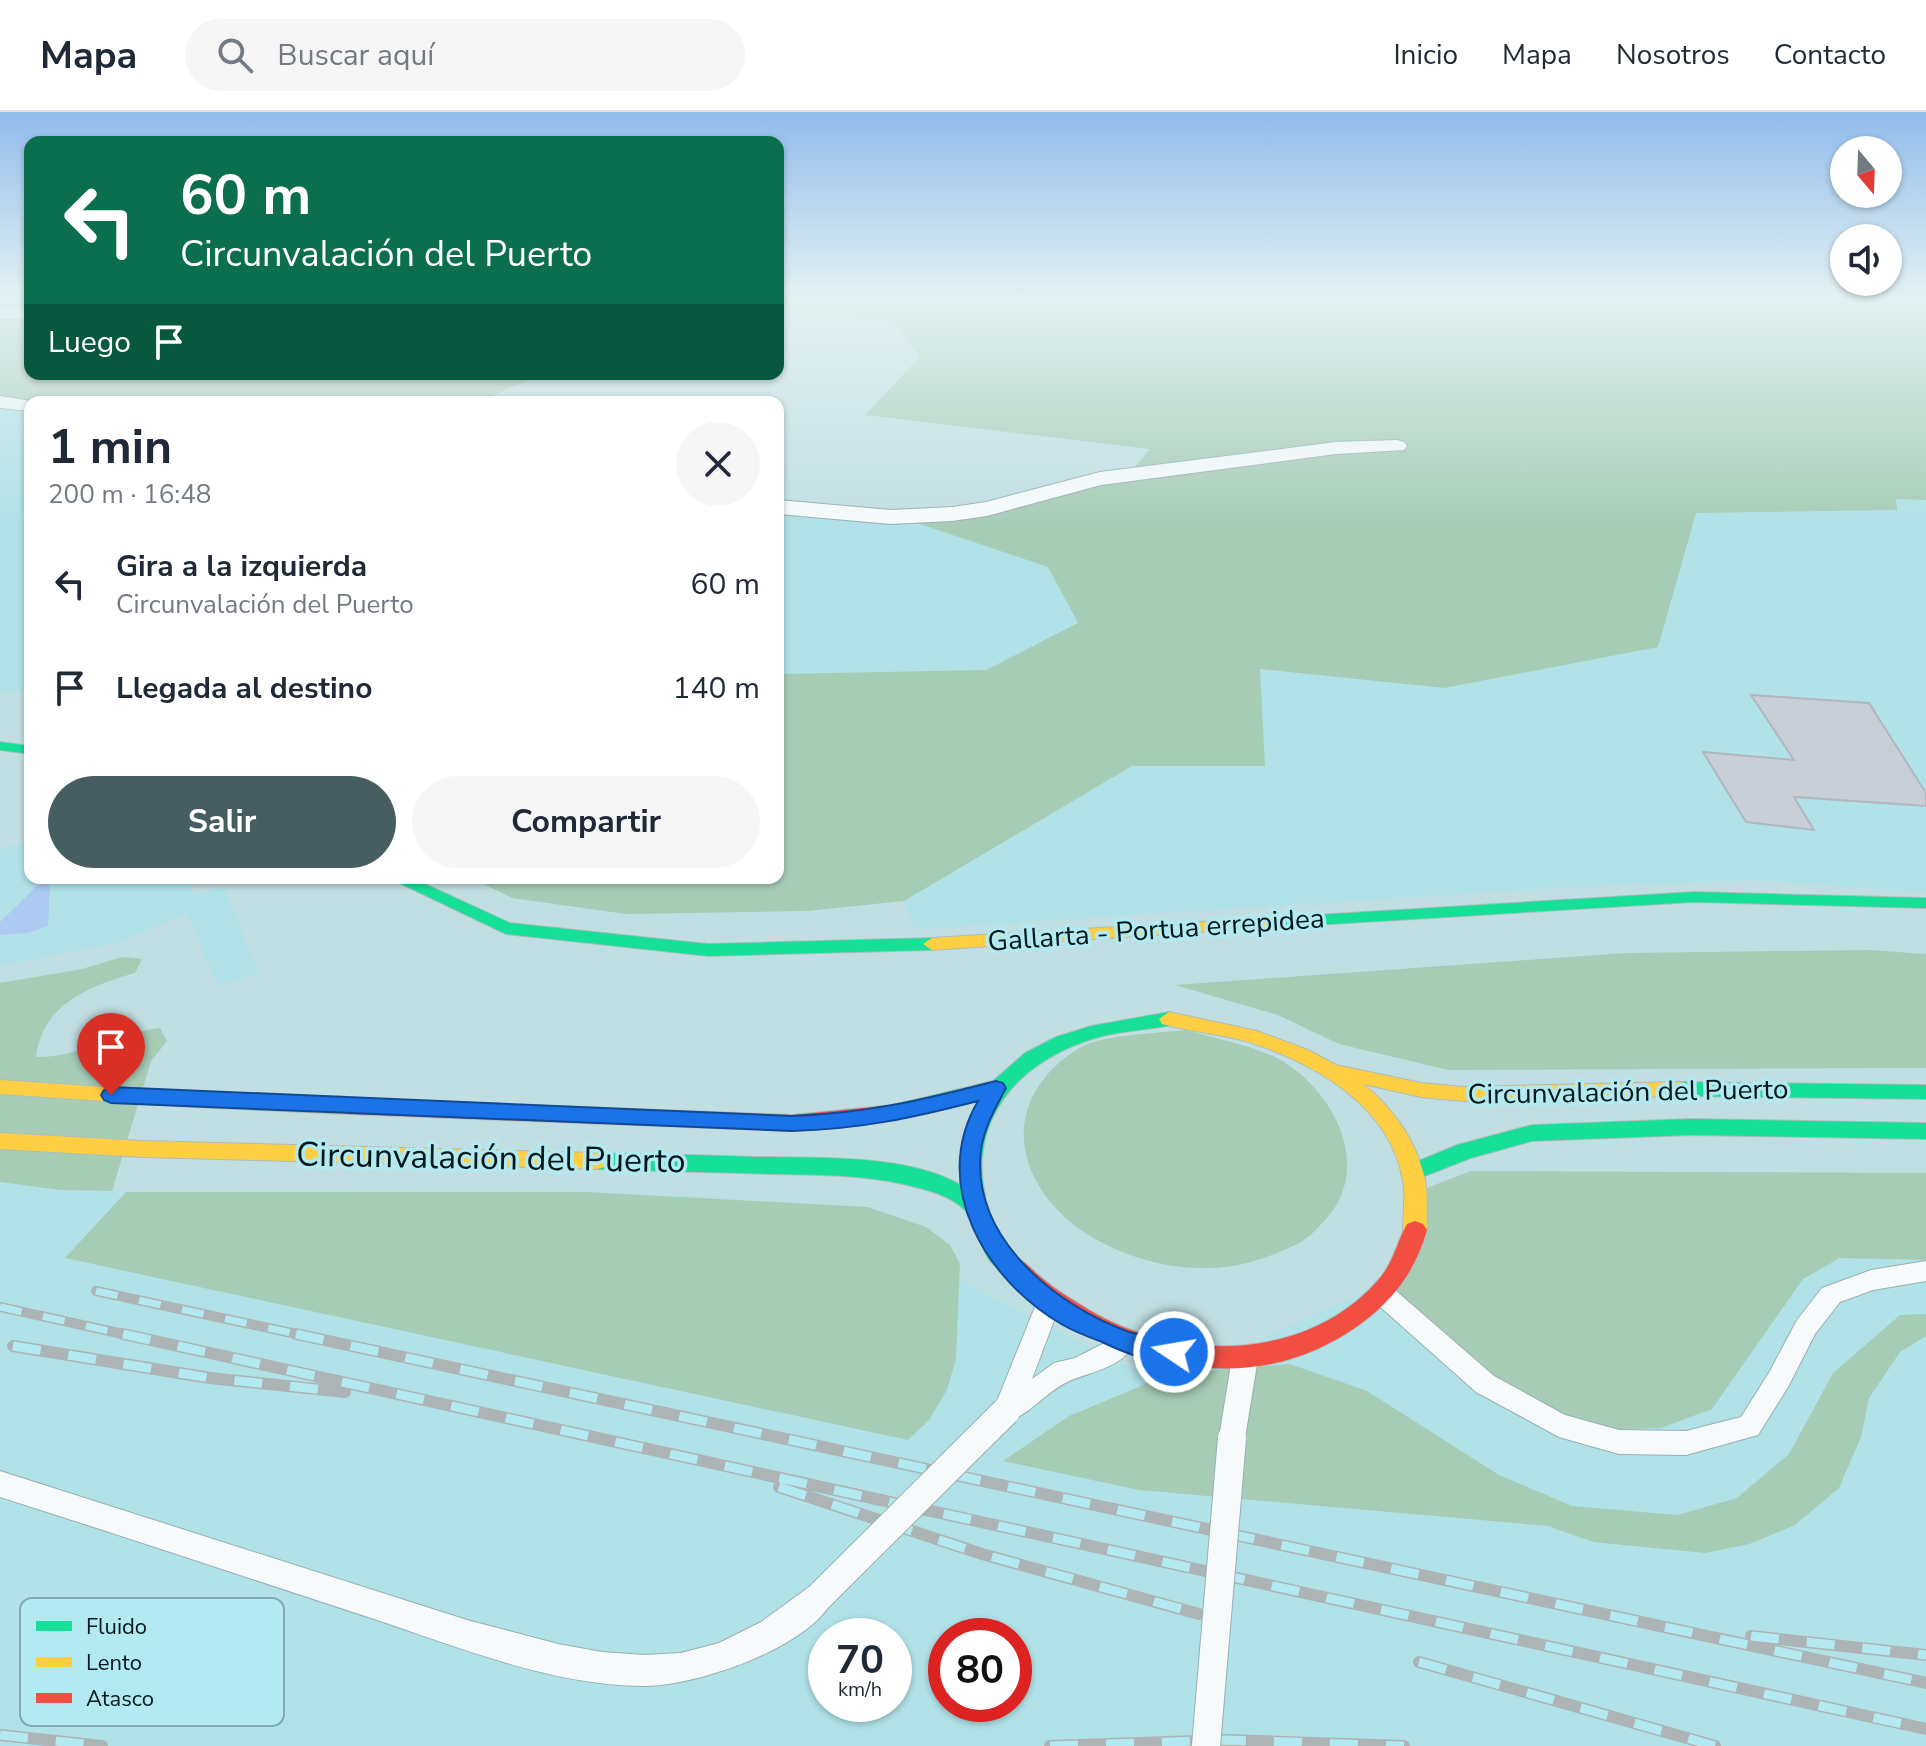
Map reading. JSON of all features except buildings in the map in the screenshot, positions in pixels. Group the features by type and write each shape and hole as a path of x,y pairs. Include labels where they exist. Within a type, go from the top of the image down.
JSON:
{"highway":[{"path":"0,746 24,749"},
{"name":"Gallarta - Portua errepidea","path":"411,884 506,928 708,950 909,945 1694,897 1926,903"},
{"name":"Circunvalación del Puerto","path":"1141,1020 1212,1022 1254,1032 1295,1048 1332,1069 1362,1093 1387,1121 1406,1152 1417,1190 1417,1229 1405,1267 1384,1295 1331,1334 1269,1354 1198,1357 1127,1342 1099,1331 1049,1302 1001,1256 975,1205 968,1163 976,1123 996,1088 1021,1063 1052,1044 1088,1029 1141,1020"},
{"name":"Circunvalación del Puerto","path":"1332,1069 1407,1087 1463,1094 1643,1089 1926,1092"},
{"name":"Circunvalación del Puerto","path":"0,1087 193,1100 792,1123 850,1122 902,1113 996,1088"},
{"name":"Circunvalación del Puerto","path":"1412,1173 1465,1151 1532,1133 1691,1127 1926,1131"},
{"name":"Circunvalación del Puerto","path":"0,1141 143,1149 842,1167 896,1173 944,1186 975,1205"}],"street":[{"path":"0,402 24,404"},
{"path":"784,508 891,517 952,514 987,509 1100,479 1336,448 1397,446"}],"lane":[{"path":"1384,1295 1485,1384 1559,1425 1619,1442 1686,1443 1749,1427 1806,1327 1831,1295 1871,1280 1926,1271"},
{"path":"1006,1411 1049,1302"},
{"path":"0,1484 465,1633 552,1657 648,1671 679,1668 711,1661 770,1634 819,1597 1006,1411 1063,1371 1079,1368 1127,1342"},
{"path":"1206,1746 1232,1438 1246,1355"}],"shaded area":[{"path":"0,405 24,407 24,691 0,692"},
{"path":"1895,499 1926,500 1926,892 1754,880 1554,888 915,929 904,901 1132,766 1264,766 1259,668 1444,688 1695,513 1896,510"},
{"path":"784,510 905,519 1048,567 1079,623 986,670 784,674"},
{"path":"24,843 24,884 190,884 195,895 224,887 259,974 217,985 187,913 116,943 0,966 0,849"},
{"path":"39,884 50,884 48,926 28,933 0,935 0,922"},
{"path":"0,1182 60,1190 587,1192 736,1198 912,1255 1163,1385 1390,1280 1926,1197 1926,1746 0,1746"}],"green space":[{"path":"0,373 24,373 24,380 530,380 491,396 24,396 24,403 0,405"},
{"path":"905,373 1926,373 1926,500 1896,499 1897,510 1696,513 1658,647 1444,688 1260,669 1265,766 1132,766 904,901 807,911 626,914 512,898 483,884 784,884 784,674 986,670 1078,623 1048,567 905,519 1129,474 1150,449 865,415"},
{"path":"1870,950 1926,954 1926,1068 1448,1070 1339,1044 1278,1015 1175,985 1625,953"},
{"path":"122,957 142,959 135,973 85,991 58,1011 40,1039 36,1057 67,1053 160,1028 167,1041 151,1061 112,1191 60,1190 0,1182 0,983 82,969"},
{"path":"1186,1030 1246,1046 1279,1059 1299,1073 1331,1110 1346,1154 1346,1177 1339,1199 1325,1220 1298,1244 1259,1259 1224,1267 1158,1263 1115,1249 1090,1236 1052,1204 1038,1185 1024,1142 1025,1119 1032,1097 1047,1075 1063,1059 1089,1043 1130,1035"},
{"path":"1471,1171 1926,1173 1926,1260 1840,1258 1803,1279 1712,1409 1661,1428 1606,1430 1548,1414 1417,1322 1390,1280 1411,1194"},
{"path":"126,1192 587,1192 868,1207 926,1227 950,1245 960,1264 956,1359 947,1390 929,1420 908,1440 65,1258"},
{"path":"1926,1314 1926,1336 1900,1352 1869,1398 1861,1437 1839,1488 1795,1525 1749,1544 1705,1553 1593,1542 1548,1526 1139,1490 1003,1461 1069,1416 1170,1374 1290,1364 1367,1391 1499,1475 1572,1506 1677,1515 1737,1498 1789,1454 1833,1373 1900,1315"}],"railway":[{"path":"96,1291 306,1336"},
{"path":"0,1307 132,1336"},
{"path":"123,1334 1926,1729"},
{"path":"296,1334 1926,1683"},
{"path":"13,1346 210,1378 345,1392"},
{"path":"779,1487 982,1554 1199,1614"},
{"path":"1751,1636 1926,1655"},
{"path":"1419,1662 1715,1746"},
{"path":"0,1735 102,1746"},
{"path":"1050,1746 1227,1740 1404,1746"}],"traffic: fast":[{"path":"0,746 24,749"},
{"path":"411,884 506,928 708,950 932,944"},
{"path":"1267,923 1694,897 1926,903"},
{"path":"1006,1262 987,1234 973,1190 974,1139 985,1106 1005,1079 1032,1058 1063,1042 1098,1030 1169,1019"},
{"path":"883,1114 996,1088"},
{"path":"1680,1089 1926,1092"},
{"path":"1412,1173 1465,1151 1532,1133 1691,1127 1926,1131"},
{"path":"597,1161 842,1167 896,1173 944,1186 975,1205"}],"traffic: slow":[{"path":"932,944 1267,923"},
{"path":"1169,1019 1212,1026 1301,1054 1341,1076 1375,1105 1400,1139 1414,1181 1415,1230"},
{"path":"1339,1071 1421,1090 1463,1094 1680,1089"},
{"path":"0,1087 193,1100 348,1106"},
{"path":"0,1141 143,1149 597,1161"}],"traffic: jam":[{"path":"348,1106 792,1123 883,1114"},
{"path":"1006,1262 1042,1293 1084,1319 1129,1339 1176,1353 1224,1358 1271,1354 1317,1339 1359,1313 1395,1276 1407,1255 1415,1230"}],"route":[{"path":"111,1095 792,1123 850,1122 902,1113 996,1088 976,1123 968,1163 975,1205 1001,1256 1049,1302 1073,1318 1127,1342 1174,1352"}]}
